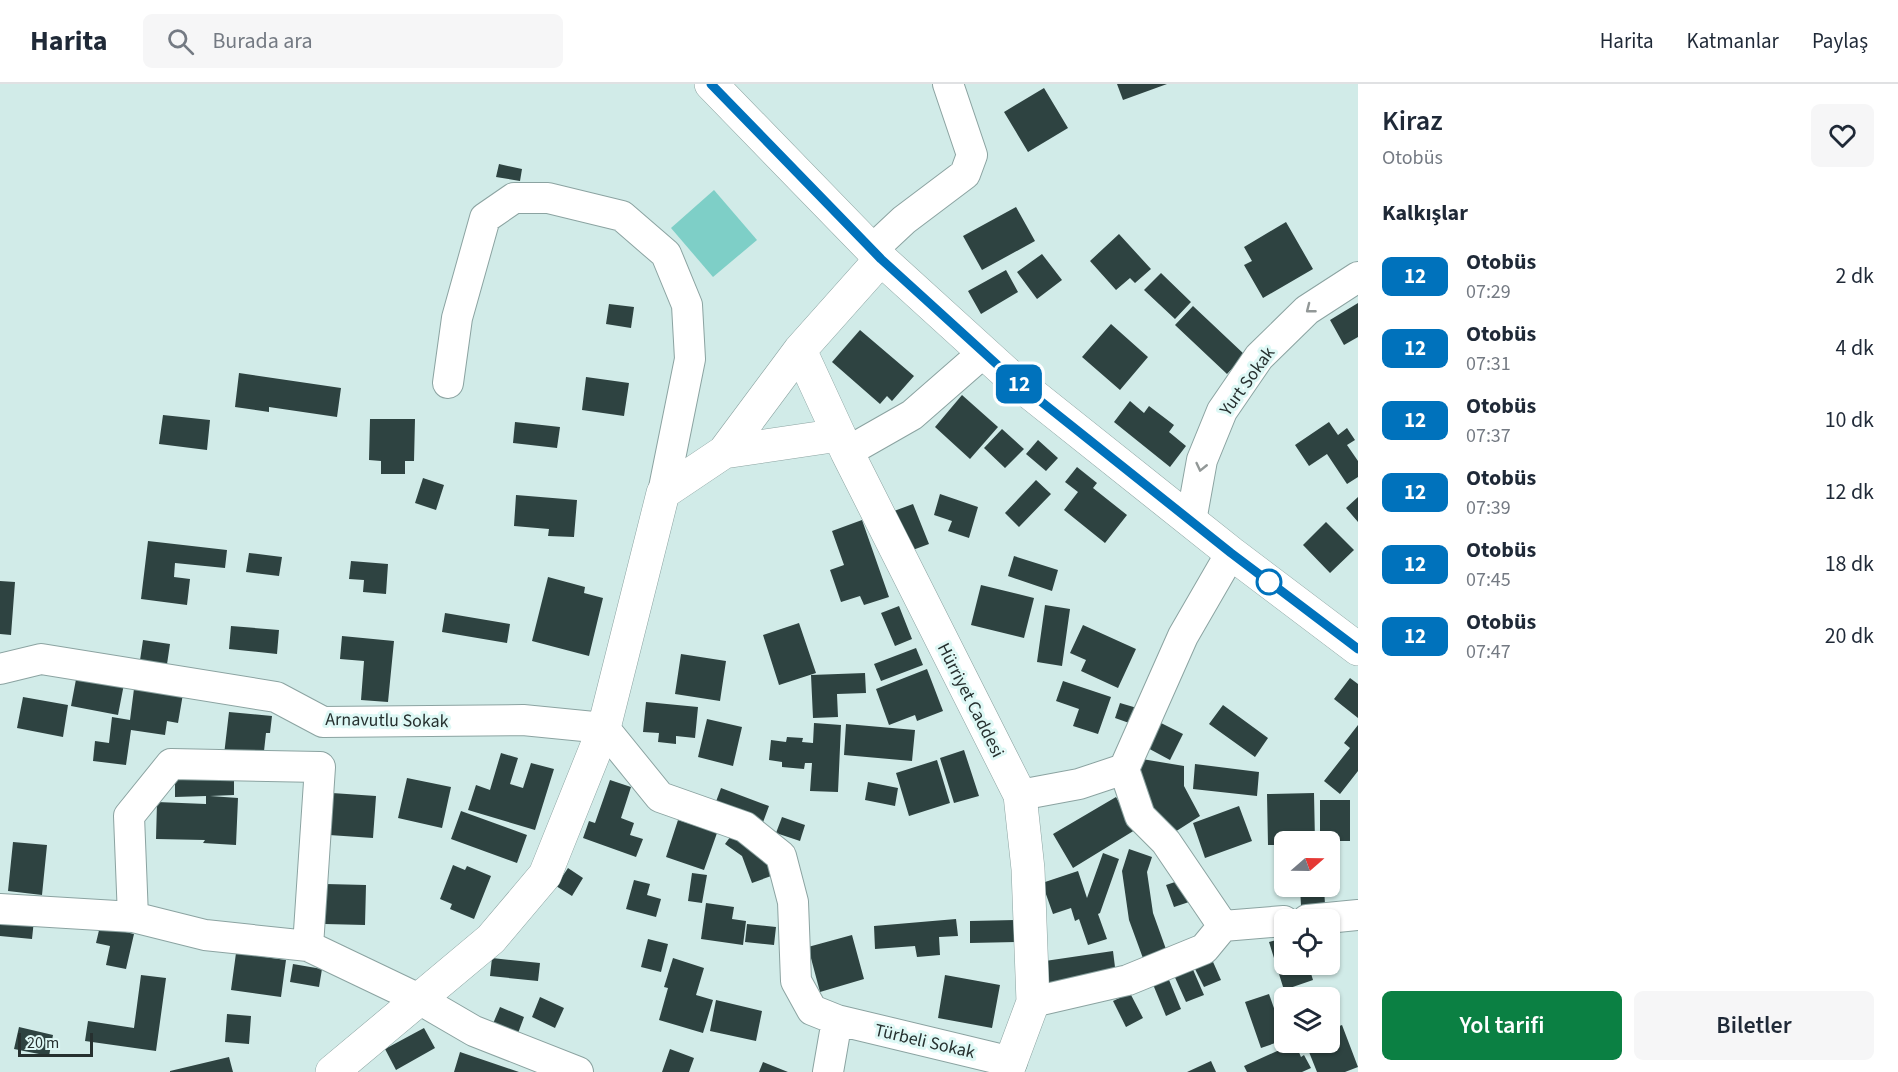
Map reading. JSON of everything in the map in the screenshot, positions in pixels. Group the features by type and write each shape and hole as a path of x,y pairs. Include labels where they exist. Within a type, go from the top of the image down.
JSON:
{"main road":[{"path":"711,84 877,255 983,353 1022,387 1231,553 1358,649"},
{"path":"332,1072 491,939 545,875 604,728 663,493 724,452 800,350 877,255"},
{"name":"Hürriyet Caddesi","path":"800,350 843,444 1020,795 1028,869 1033,1002 1010,1067"},
{"path":"724,452 843,444"}],"street":[{"path":"877,255 904,220 965,174 972,155 948,84"},
{"path":"448,383 457,318 485,218 514,198 548,198 622,216 666,254 687,305 690,358 663,493"},
{"name":"Yurt Sokak","path":"1191,521 1203,460 1222,411 1259,357 1307,310 1358,277"},
{"path":"843,444 912,415 983,353"},
{"path":"1223,926 1166,842 1140,816 1124,768 1183,636 1231,553"},
{"name":"Arnavutlu Sokak","path":"0,669 41,659 265,695 276,697 323,722 523,720 604,728"},
{"path":"308,946 323,722"},
{"name":"Türbeli Sokak","path":"604,728 660,797 745,827 781,856 793,902 796,981 812,1010 837,1020 1010,1067"},
{"path":"133,917 129,816 171,764 320,767"},
{"path":"1020,795 1080,784 1124,768"},
{"path":"0,909 133,917 205,935 308,946 419,999 474,1031 578,1072"},
{"path":"1340,917 1358,915"},
{"path":"1033,1002 1128,981 1204,949 1223,926 1274,922"},
{"path":"828,1072 837,1020"}],"shaded area":[{"path":"714,190 757,240 713,277 671,228"}],"building":[{"path":"1117,84 1167,84 1123,100"},
{"path":"1044,88 1068,128 1028,152 1004,112"},
{"path":"499,164 522,169 520,181 496,177"},
{"path":"1016,207 1035,241 982,270 963,236"},
{"path":"1286,222 1313,269 1263,298 1244,265 1252,261 1244,247"},
{"path":"1119,234 1151,269 1135,283 1130,278 1116,290 1090,261"},
{"path":"1042,254 1062,280 1037,299 1017,272"},
{"path":"1006,270 1018,292 981,314 968,291"},
{"path":"1161,273 1191,302 1175,319 1144,290"},
{"path":"1358,303 1358,337 1344,345 1330,320"},
{"path":"609,304 634,307 631,328 606,324"},
{"path":"1193,306 1245,355 1227,374 1175,325"},
{"path":"1111,324 1148,357 1120,390 1082,357"},
{"path":"860,330 914,376 892,401 887,396 880,404 832,362"},
{"path":"239,373 341,388 337,417 269,407 269,412 235,407"},
{"path":"586,377 629,383 624,416 582,410"},
{"path":"962,395 998,427 970,459 935,427"},
{"path":"1130,401 1144,413 1149,406 1174,425 1169,432 1186,446 1170,467 1114,422"},
{"path":"163,415 210,420 207,450 159,444"},
{"path":"370,419 415,419 414,461 405,461 405,474 381,474 381,461 369,460"},
{"path":"515,422 560,427 557,448 513,443"},
{"path":"1329,422 1338,435 1347,428 1355,440 1347,445 1358,461 1358,477 1347,484 1327,454 1309,466 1295,445"},
{"path":"1002,429 1024,449 1005,468 984,448"},
{"path":"1038,440 1058,458 1046,471 1026,454"},
{"path":"1077,467 1097,483 1093,488 1127,515 1105,543 1064,510 1078,492 1065,482"},
{"path":"423,478 444,485 436,510 415,503"},
{"path":"1036,480 1051,494 1019,527 1005,513"},
{"path":"940,494 978,507 969,538 948,531 952,521 934,515"},
{"path":"516,495 577,500 574,537 548,536 549,529 514,526"},
{"path":"1358,497 1358,522 1346,508"},
{"path":"913,504 929,544 910,551 894,511"},
{"path":"862,520 889,597 864,605 860,596 841,602 830,570 844,565 832,531"},
{"path":"1326,522 1354,550 1330,573 1303,545"},
{"path":"148,541 227,550 225,568 175,563 174,577 190,579 187,605 141,599"},
{"path":"249,553 282,557 279,576 246,572"},
{"path":"1014,556 1058,570 1052,591 1008,576"},
{"path":"351,561 388,564 386,594 363,592 364,580 349,579"},
{"path":"548,577 585,587 584,593 603,598 589,656 532,641"},
{"path":"0,581 15,582 11,635 0,634"},
{"path":"981,585 1034,598 1024,638 971,625"},
{"path":"1045,605 1070,609 1062,666 1037,662"},
{"path":"899,606 912,639 895,646 881,613"},
{"path":"445,613 510,624 507,643 442,632"},
{"path":"799,623 816,673 779,685 763,635"},
{"path":"1083,625 1136,649 1118,688 1081,671 1086,660 1070,653"},
{"path":"231,626 279,630 277,654 229,649"},
{"path":"342,636 394,641 388,702 361,700 364,661 340,659"},
{"path":"143,640 170,644 166,671 139,667"},
{"path":"916,648 923,665 881,681 874,664"},
{"path":"681,654 726,661 720,701 675,694"},
{"path":"927,669 943,711 917,721 915,715 889,725 876,689"},
{"path":"865,673 866,693 837,694 838,717 813,718 811,675"},
{"path":"77,674 124,684 118,715 71,706"},
{"path":"1350,678 1358,684 1358,718 1334,699"},
{"path":"135,681 184,688 178,723 167,721 165,735 131,730 126,765 93,761 95,741 109,743 112,717 130,720"},
{"path":"1063,681 1111,697 1098,734 1073,726 1079,709 1056,701"},
{"path":"23,697 68,705 63,737 17,728"},
{"path":"646,702 698,707 695,738 676,736 676,744 658,742 659,733 643,732"},
{"path":"1120,703 1137,708 1132,724 1115,718"},
{"path":"1223,705 1268,738 1255,757 1209,724"},
{"path":"229,712 272,716 270,733 266,733 263,760 224,755"},
{"path":"707,719 742,727 733,766 698,757"},
{"path":"1157,721 1183,734 1170,760 1144,746"},
{"path":"814,723 841,725 838,792 810,791 812,763 805,763 804,769 782,767 782,762 769,760 771,740 786,742 787,737 803,738 802,742 813,743"},
{"path":"846,724 915,730 912,761 844,755"},
{"path":"1358,725 1358,771 1340,794 1324,781 1350,748 1344,743"},
{"path":"964,750 979,796 954,803 940,758"},
{"path":"501,753 518,758 510,784 523,788 531,763 554,769 535,830 468,810 476,785 490,790"},
{"path":"1142,759 1184,766 1184,786 1200,816 1167,837 1137,783"},
{"path":"937,760 950,803 909,816 896,773"},
{"path":"1195,764 1259,772 1257,796 1193,789"},
{"path":"234,775 234,795 210,796 238,798 236,845 203,843 205,840 156,839 157,802 206,804 206,796 175,797 175,777"},
{"path":"407,778 451,787 442,828 398,818"},
{"path":"610,780 631,787 621,818 634,823 630,835 643,839 636,857 583,838 589,821 595,823"},
{"path":"868,782 898,788 895,806 865,800"},
{"path":"721,788 769,806 762,825 714,807"},
{"path":"332,793 376,796 373,838 329,835"},
{"path":"1314,793 1315,831 1274,831 1274,845 1268,845 1267,794"},
{"path":"1116,797 1135,830 1073,868 1053,834"},
{"path":"1320,800 1350,800 1350,841 1340,841 1340,831 1320,831"},
{"path":"1239,806 1252,841 1205,858 1193,823"},
{"path":"461,811 527,835 517,863 451,839"},
{"path":"782,817 805,825 800,841 776,833"},
{"path":"678,820 717,833 704,870 666,857"},
{"path":"736,829 766,853 774,875 752,883 742,856 725,844"},
{"path":"13,842 47,845 42,895 8,891"},
{"path":"1129,849 1152,857 1147,872 1153,913 1167,952 1144,961 1129,920 1122,871"},
{"path":"1103,853 1119,859 1098,914 1107,939 1088,945 1079,919 1075,921 1071,908 1053,914 1042,883 1078,871 1087,898"},
{"path":"453,865 465,870 467,866 491,876 474,919 450,909 452,904 440,899"},
{"path":"568,868 583,878 572,896 556,886"},
{"path":"692,873 707,875 702,903 688,901"},
{"path":"1184,879 1192,901 1174,907 1166,885"},
{"path":"634,880 650,884 647,895 661,899 656,917 626,909"},
{"path":"326,884 366,885 365,925 325,924"},
{"path":"1301,897 1325,897 1325,905 1301,906"},
{"path":"706,903 734,907 732,919 746,921 743,945 701,939"},
{"path":"0,917 34,920 32,939 0,936"},
{"path":"956,919 958,936 939,937 940,955 917,957 915,946 875,949 874,926"},
{"path":"1015,920 1016,942 970,943 970,921"},
{"path":"747,924 776,927 774,945 745,942"},
{"path":"100,926 134,934 126,969 106,965 110,946 96,943"},
{"path":"852,935 864,979 820,992 808,947"},
{"path":"648,939 668,944 661,972 641,967"},
{"path":"1274,941 1274,958 1269,942"},
{"path":"1113,951 1116,975 1048,985 1045,961"},
{"path":"236,953 286,960 281,997 231,990"},
{"path":"1210,955 1221,980 1204,987 1192,963"},
{"path":"492,958 540,963 538,981 490,976"},
{"path":"673,958 704,968 696,995 713,1000 703,1033 659,1020 668,988 664,987"},
{"path":"293,964 322,969 319,987 290,982"},
{"path":"1191,965 1204,995 1186,1002 1173,973"},
{"path":"141,975 166,978 156,1051 85,1041 88,1021 134,1028"},
{"path":"945,975 1000,985 992,1028 938,1018"},
{"path":"1167,975 1181,1009 1166,1016 1152,982"},
{"path":"1279,975 1311,975 1313,980 1293,987 1283,987"},
{"path":"1130,993 1143,1018 1126,1027 1113,1001"},
{"path":"1269,994 1274,1008 1274,1043 1261,1048 1245,1002"},
{"path":"540,997 564,1008 555,1028 532,1017"},
{"path":"716,1000 762,1011 756,1041 710,1031"},
{"path":"500,1007 524,1017 517,1036 492,1026"},
{"path":"227,1014 251,1016 249,1044 225,1042"},
{"path":"1342,1025 1358,1067 1345,1072 1317,1072 1309,1053 1340,1053 1340,1026"},
{"path":"19,1027 53,1035 49,1056 14,1049"},
{"path":"424,1028 435,1048 396,1070 385,1049"},
{"path":"670,1049 694,1058 689,1072 662,1072"},
{"path":"460,1052 519,1072 454,1072"},
{"path":"1274,1052 1299,1053 1301,1057 1304,1055 1311,1068 1302,1072 1247,1072 1244,1066"},
{"path":"229,1057 233,1072 170,1072 170,1071"},
{"path":"1211,1061 1216,1072 1187,1072"},
{"path":"763,1062 788,1072 759,1072"}],"bus line":[{"name":"12","path":"711,84 881,259 983,353 1231,553 1358,649"}]}
